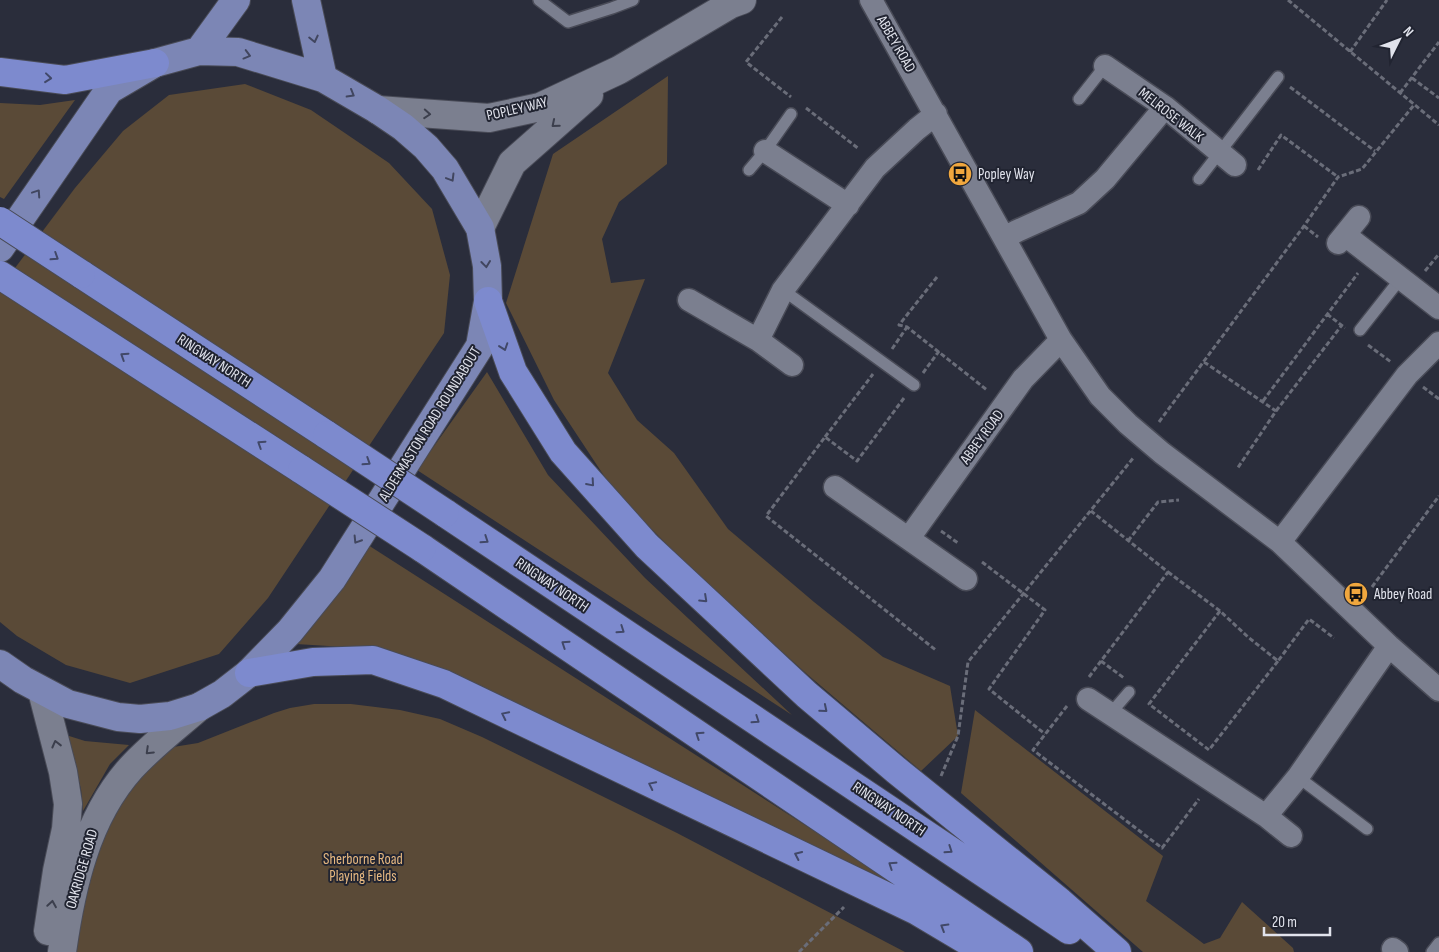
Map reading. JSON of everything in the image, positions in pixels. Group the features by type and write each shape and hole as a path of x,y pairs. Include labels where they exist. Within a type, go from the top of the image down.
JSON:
{"highway":[{"path":"0,72 65,80 155,64"},
{"name":"RINGWAY NORTH","path":"0,221 445,513 1101,952"},
{"path":"0,275 422,548 1019,952"},
{"path":"488,301 513,372 563,452 646,546 807,695 896,770 1060,902 1117,952"},
{"path":"249,673 313,662 373,660 444,684 917,911 986,952"}],"main road":[{"path":"199,51 236,0"},
{"path":"306,0 323,78"},
{"name":"ALDERMASTON ROAD ROUNDABOUT","path":"0,248 109,90 155,64 199,51 238,52 323,78 378,110 426,147 446,169 480,228 487,266 488,301 480,346 332,579 290,630 249,673 222,694 198,707 170,716 140,719 118,717 68,704 42,691 0,664"}],"street":[{"name":"ABBEY ROAD","path":"871,0 1061,340 1100,396 1128,424 1162,453 1280,542 1389,646 1439,690"},
{"name":"POPLEY WAY","path":"378,110 489,118 540,107 619,70 735,1"},
{"name":"MELROSE WALK","path":"1105,66 1165,107 1227,159"},
{"name":"POPLEY WAY","path":"480,228 512,163 619,70"},
{"path":"1004,238 1079,203 1105,179 1165,107"},
{"path":"758,340 783,290 875,168 936,114"},
{"path":"765,151 848,205"},
{"path":"1359,217 1334,239 1401,278 1439,308"},
{"path":"689,300 758,340 792,365"},
{"name":"ABBEY ROAD","path":"909,538 1024,379 1061,340"},
{"path":"1280,542 1406,375 1439,343"},
{"path":"835,487 966,579"},
{"path":"1266,816 1298,777 1389,646"},
{"name":"OAKRIDGE ROAD","path":"42,691 63,772 68,804 66,829 57,871 46,952"},
{"path":"1080,696 1266,816 1291,836"},
{"name":"OAKRIDGE ROAD","path":"62,952 79,870 93,827 100,814 117,786 131,768 198,707"}],"lane":[{"path":"539,0 568,22 609,4 633,0"},
{"path":"1079,99 1105,66"},
{"path":"1199,179 1227,159 1278,78"},
{"path":"749,170 792,114"},
{"path":"1354,330 1401,278"},
{"path":"783,290 914,385"},
{"path":"1110,714 1129,692"},
{"path":"1298,777 1367,829"},
{"path":"1432,952 1439,943"}],"path":[{"path":"1288,0 1439,125"},
{"path":"1350,52 1387,0"},
{"path":"746,62 782,17"},
{"path":"1400,94 1439,42"},
{"path":"1278,78 1375,151"},
{"path":"1412,78 1439,98"},
{"path":"1161,419 1338,177 1362,169 1414,105"},
{"path":"1227,159 1252,179 1280,136 1338,177"},
{"path":"1304,226 1334,239"},
{"path":"1263,400 1361,269"},
{"path":"937,277 899,325 907,327 989,391"},
{"path":"1327,314 1342,325 1354,330"},
{"path":"1237,469 1276,411 1342,325"},
{"path":"907,327 883,362 766,516 937,652"},
{"path":"1364,342 1439,399"},
{"path":"825,437 857,461 939,351"},
{"path":"1204,362 1263,400 1276,411"},
{"path":"941,776 958,736 968,662 1136,455"},
{"path":"1372,587 1439,496"},
{"path":"1128,541 1158,502 1179,500"},
{"path":"1090,511 1220,611 1278,661"},
{"path":"1168,572 1080,696 1033,750 1162,848 1213,782"},
{"path":"1045,610 990,689 1045,734"},
{"path":"1220,611 1149,704 1210,750 1310,619 1334,638"},
{"path":"799,952 844,907"}],"green space":[{"path":"668,76 667,164 619,202 602,239 611,283 645,279 608,373 637,420 674,453 728,529 814,602 883,657 950,686 958,736 921,771 808,675 700,578 614,491 554,400 506,303 553,154"},
{"path":"245,84 311,110 389,163 432,209 450,275 444,333 268,598 219,654 130,683 66,665 17,636 0,622 0,288 75,188 123,131 169,95"},
{"path":"75,100 4,199 0,197 0,103 40,105"},
{"path":"487,372 548,475 645,578 792,715 417,470"},
{"path":"368,545 905,889 696,790 377,649 296,644"},
{"name":"Sherborne Road Playing Fields","path":"314,704 351,704 400,710 440,719 482,737 677,833 905,952 69,952 82,881 127,787 167,748 198,743 274,713"},
{"path":"975,710 1163,856 1146,901 1204,944 1220,938 1242,902 1293,948 1294,952 1143,952 961,793"},
{"path":"66,735 85,741 129,745 110,764 83,811 81,789"}],"place":[{"name":"Popley Way","path":"960,174"},
{"name":"Abbey Road","path":"1356,594"}]}
